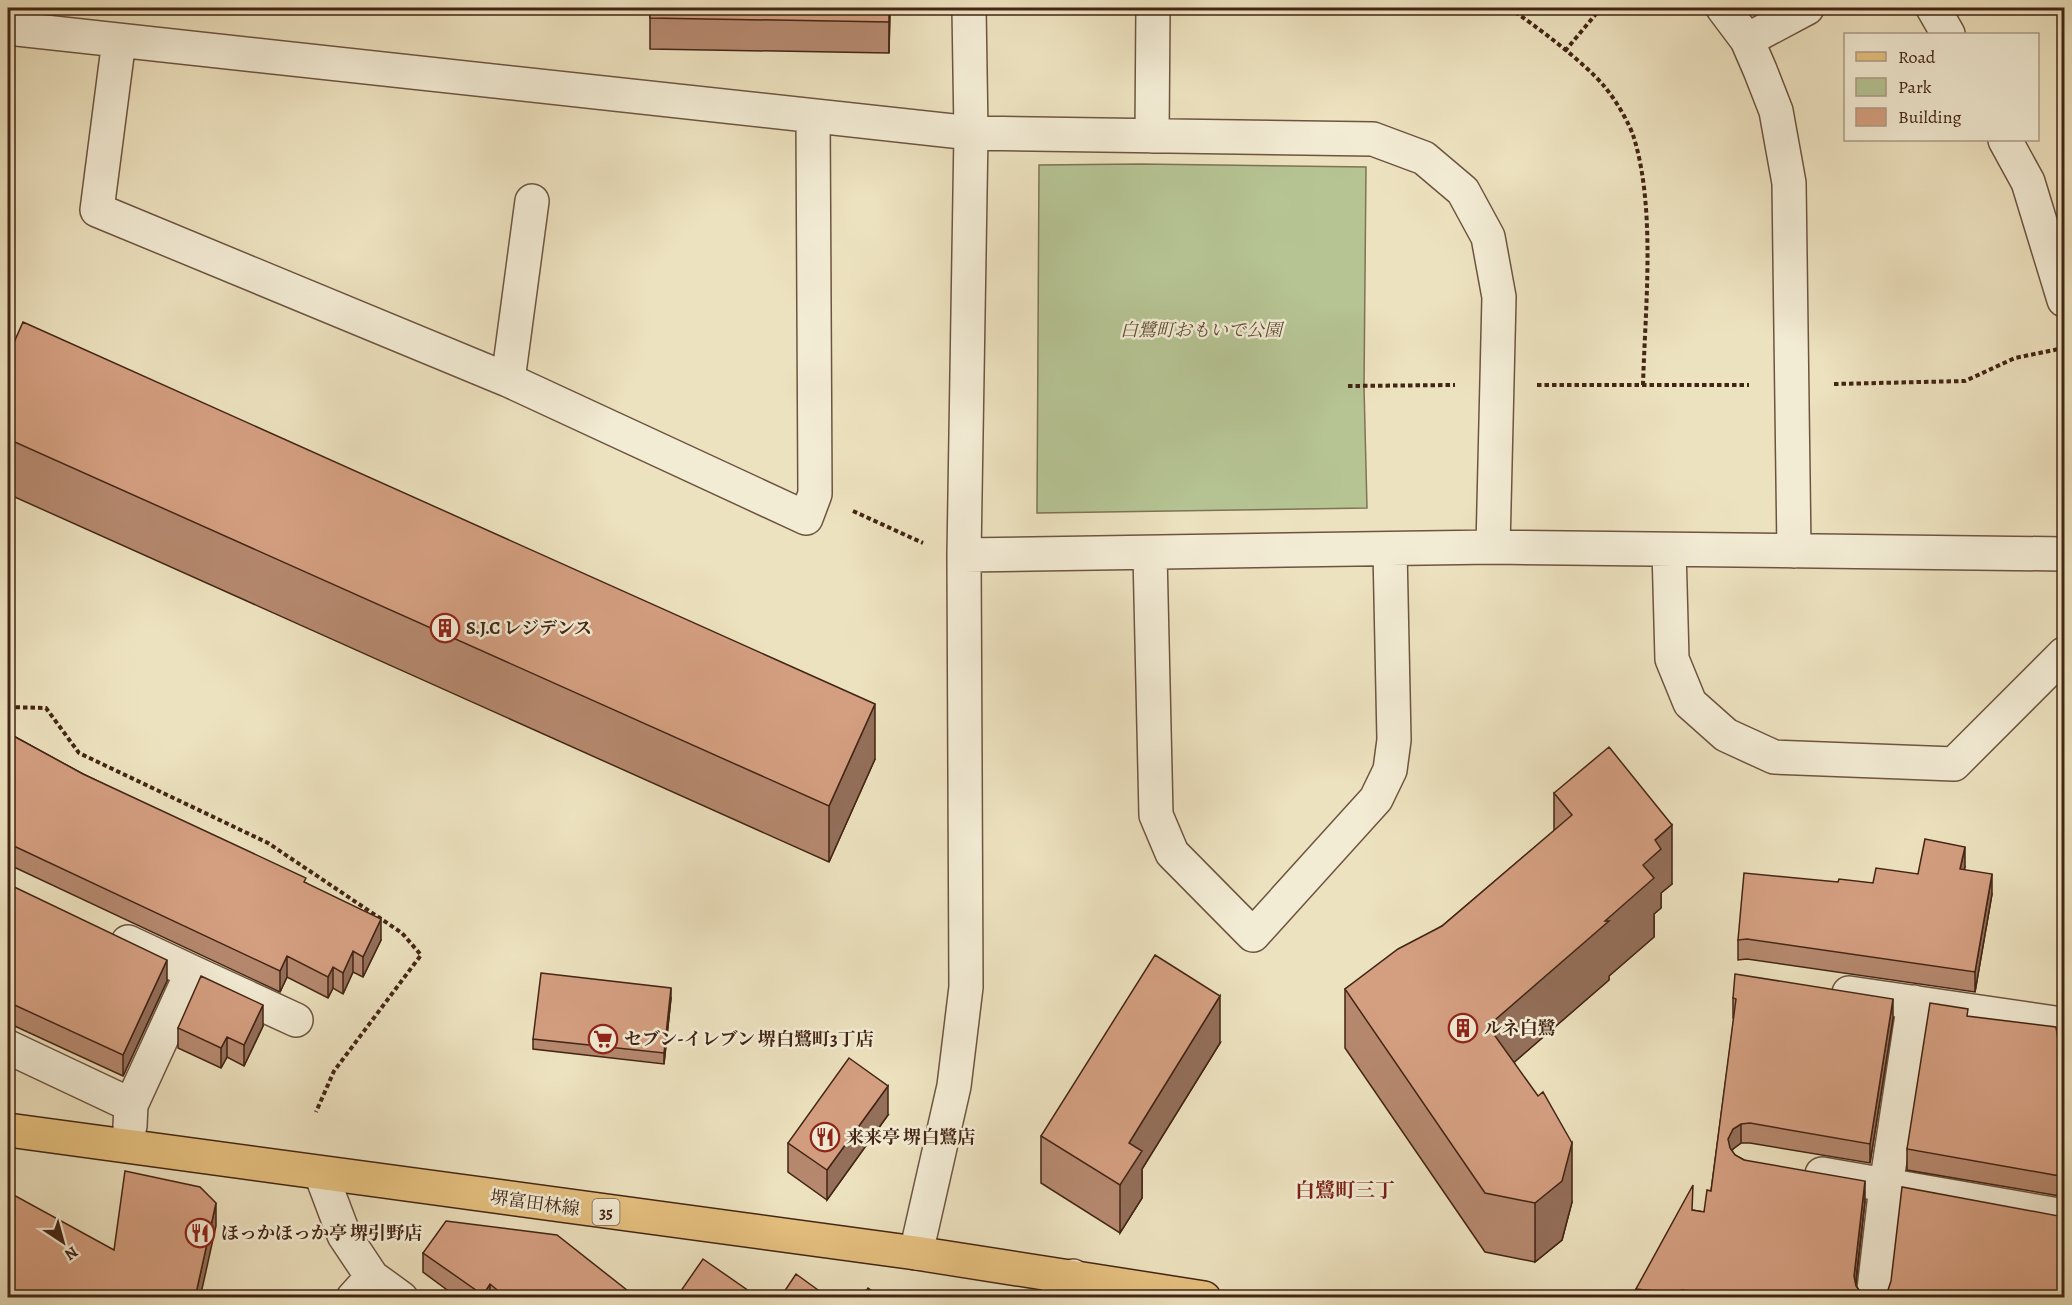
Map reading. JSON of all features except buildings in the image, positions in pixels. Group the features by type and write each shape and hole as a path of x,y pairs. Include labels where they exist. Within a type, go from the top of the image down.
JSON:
{"main road":[{"name":"堺富田林線","path":"8,1130 916,1253 1064,1287 1204,1298"}],"street":[{"path":"916,1253 954,1086 966,987 964,555 971,134 969,8"},
{"path":"1152,136 1153,8"},
{"path":"1722,8 1747,40 1776,111 1789,183 1794,551"},
{"path":"1747,40 1807,8"},
{"path":"1933,8 1947,33"},
{"path":"8,28 971,134 1373,139 1424,158 1463,191 1488,237 1499,297 1493,547"},
{"path":"119,40 97,210 508,380 806,518 815,494 813,116"},
{"path":"2006,141 2028,182 2064,300"},
{"path":"508,380 532,201"},
{"path":"964,555 1150,554 1493,547 2064,554"},
{"path":"1150,554 1156,815 1172,854 1253,935 1376,799 1390,770 1394,740 1390,550"},
{"path":"1669,550 1672,659 1690,703 1726,735 1774,757 1954,764 2064,654"},
{"path":"100,928 296,1020"},
{"path":"128,1148 131,1105 192,972"},
{"path":"1823,989 2055,1023"},
{"path":"1873,1298 1886,1186 1914,1002"},
{"path":"8,1047 131,1105"},
{"path":"1793,1169 2064,1216"},
{"path":"321,1174 362,1287 401,1298"}],"path":[{"path":"1509,8 1565,51 1604,86 1634,137 1645,206 1642,385"},
{"path":"1565,51 1601,8"},
{"path":"1348,386 1497,386"},
{"path":"815,494 926,544"},
{"path":"8,707 46,708 79,753 268,843 402,933 421,955 334,1071 316,1112"}],"green space":[{"name":"白鷺町おもいで公園","path":"1039,165 1366,167 1364,387 1367,508 1037,513"}],"place":[{"name":"S.J.C レジデンス","path":"445,628"},
{"name":"ルネ白鷺","path":"1463,1028"},
{"name":"セブン-イレブン 堺白鷺町3丁店","path":"603,1039"},
{"name":"来来亭 堺白鷺店","path":"825,1137"},
{"name":"ほっかほっか亭 堺引野店","path":"200,1233"}],"district":[{"name":"白鷺町三丁","path":"1345,1190"}]}
